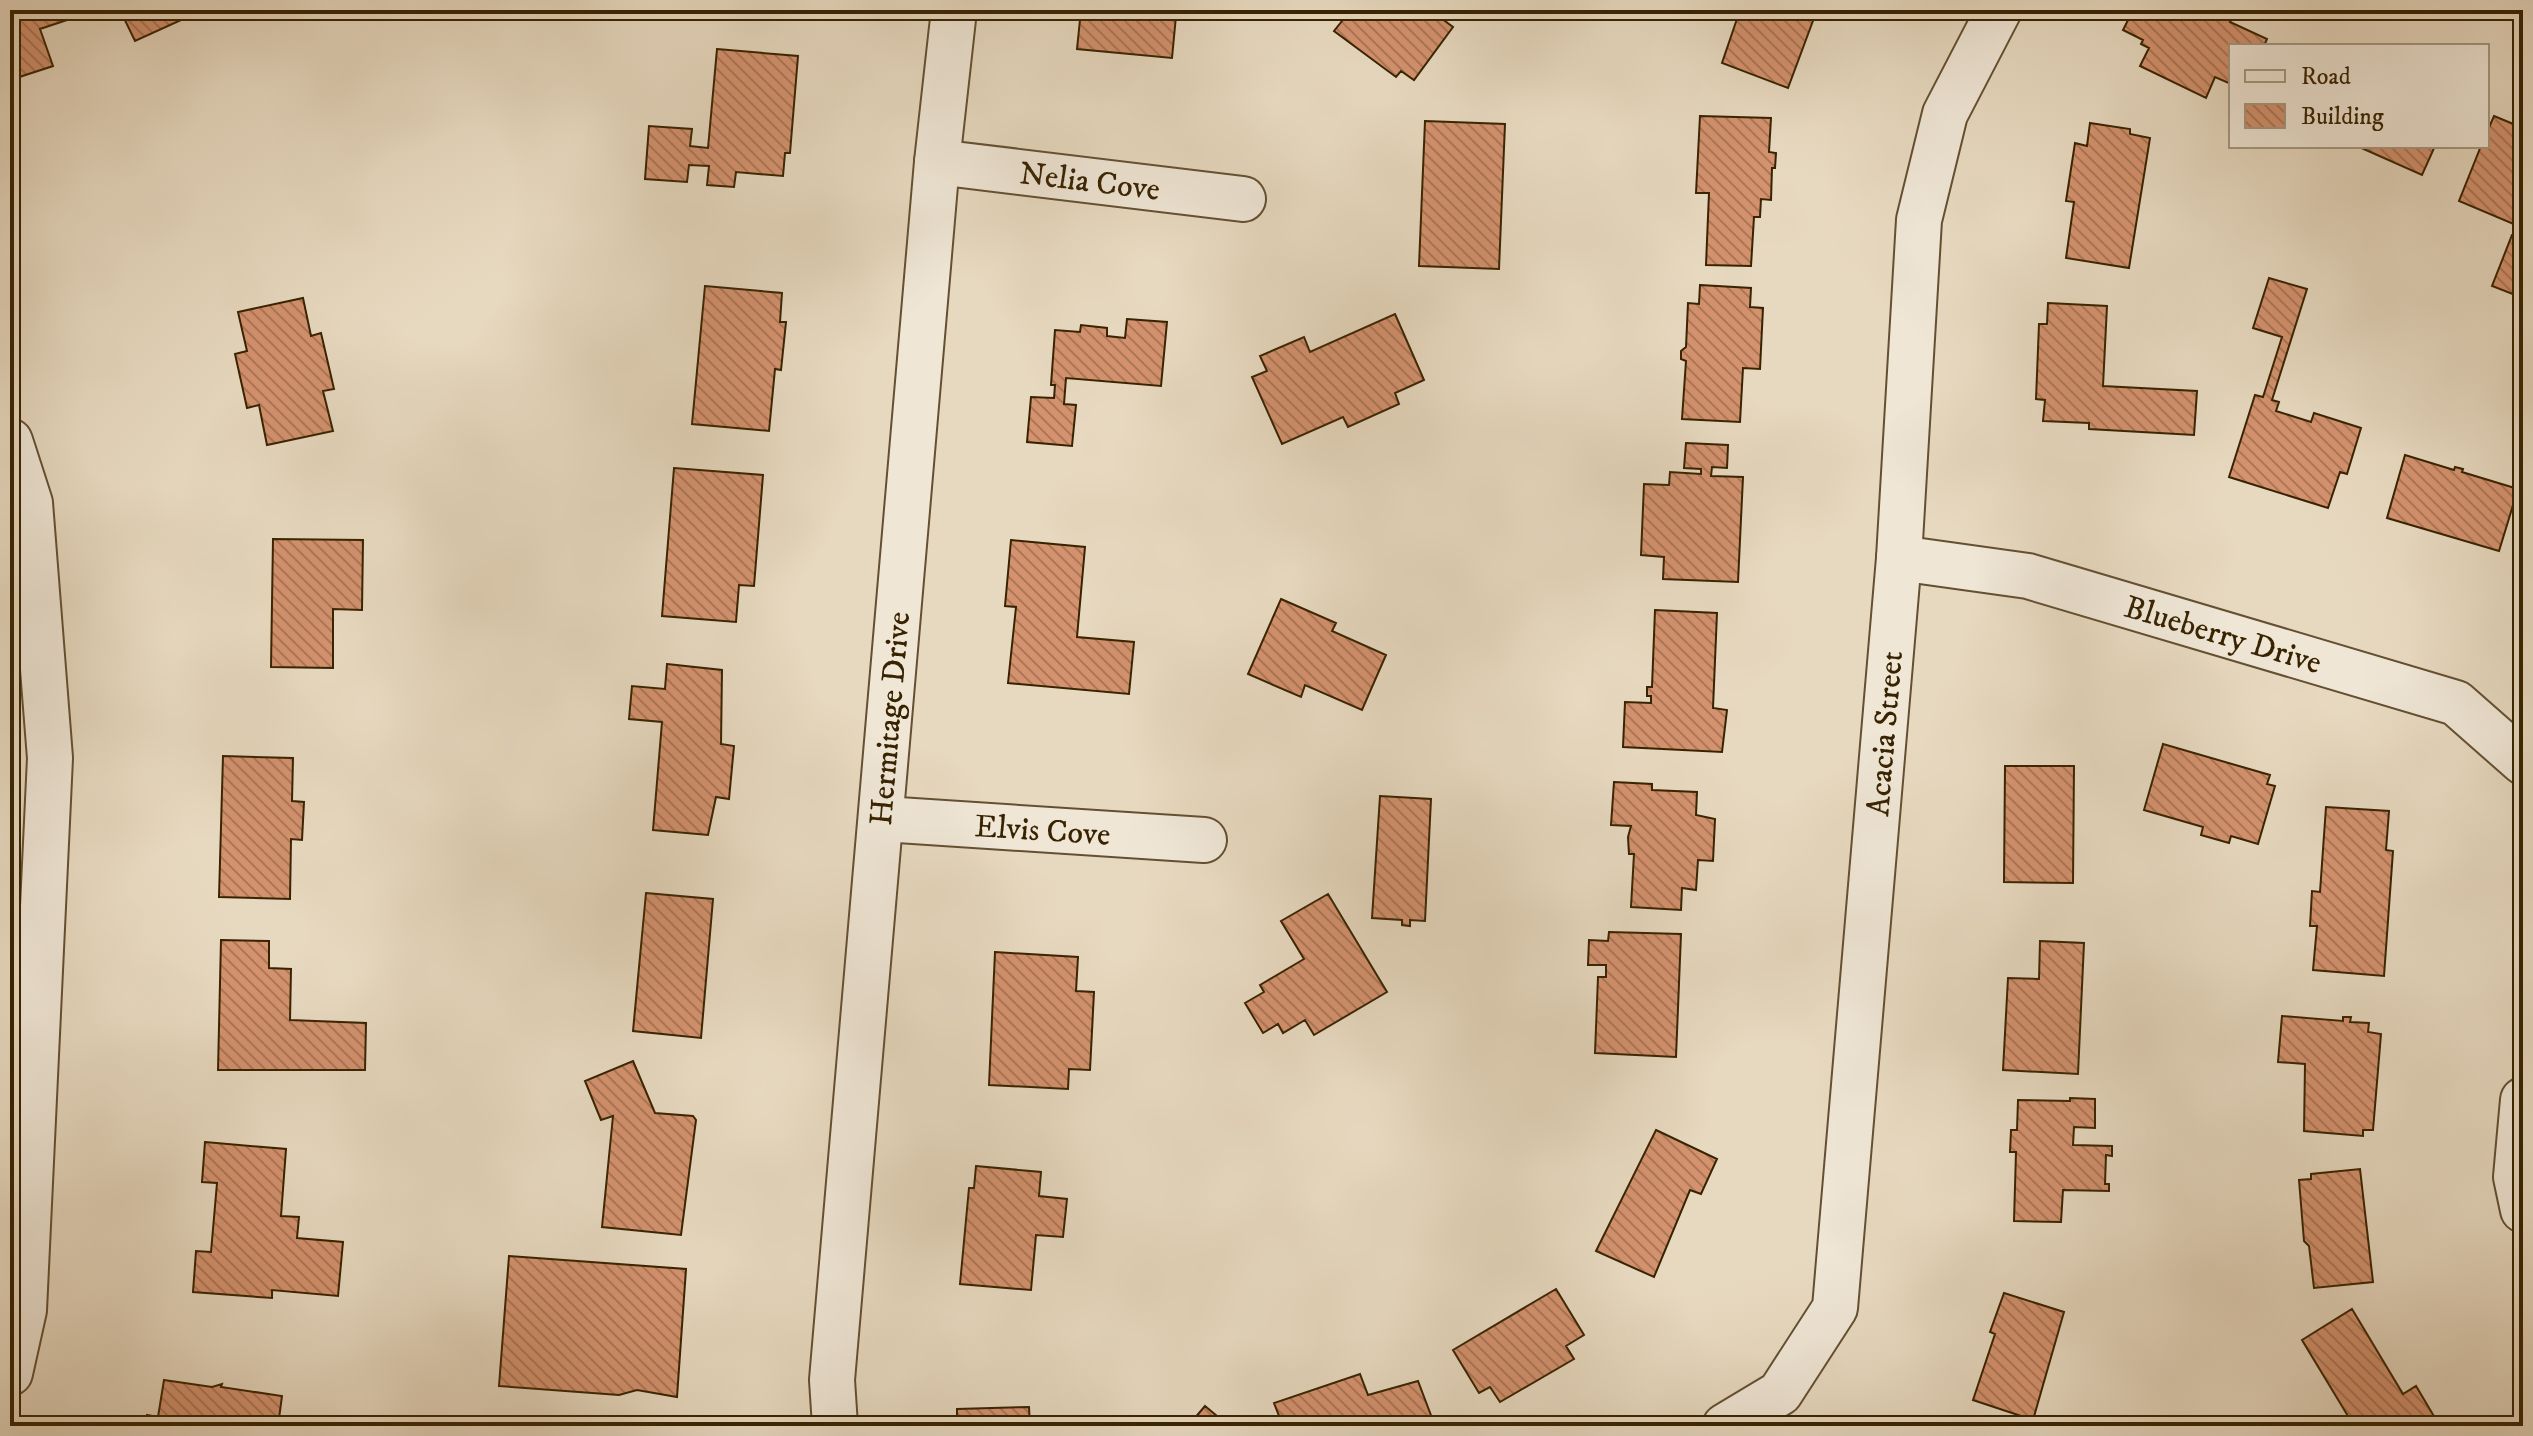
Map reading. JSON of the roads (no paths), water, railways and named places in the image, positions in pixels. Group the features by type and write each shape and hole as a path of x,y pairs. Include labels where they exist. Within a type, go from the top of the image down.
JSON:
{"street":[{"name":"Hermitage Drive","path":"835,1426 832,1380 883,819 937,162 954,10"},
{"name":"Acacia Street","path":"1725,1426 1780,1393 1835,1308 1899,558 1919,220 1945,114 1999,10"},
{"name":"Nelia Cove","path":"937,162 1243,199"},
{"path":"10,441 30,503 50,758 24,1310 10,1373"},
{"name":"Blueberry Drive","path":"1899,558 2028,576 2456,703 2523,762"},
{"name":"Elvis Cove","path":"883,819 1204,840"},
{"path":"2523,1100 2516,1177 2523,1210"}]}
